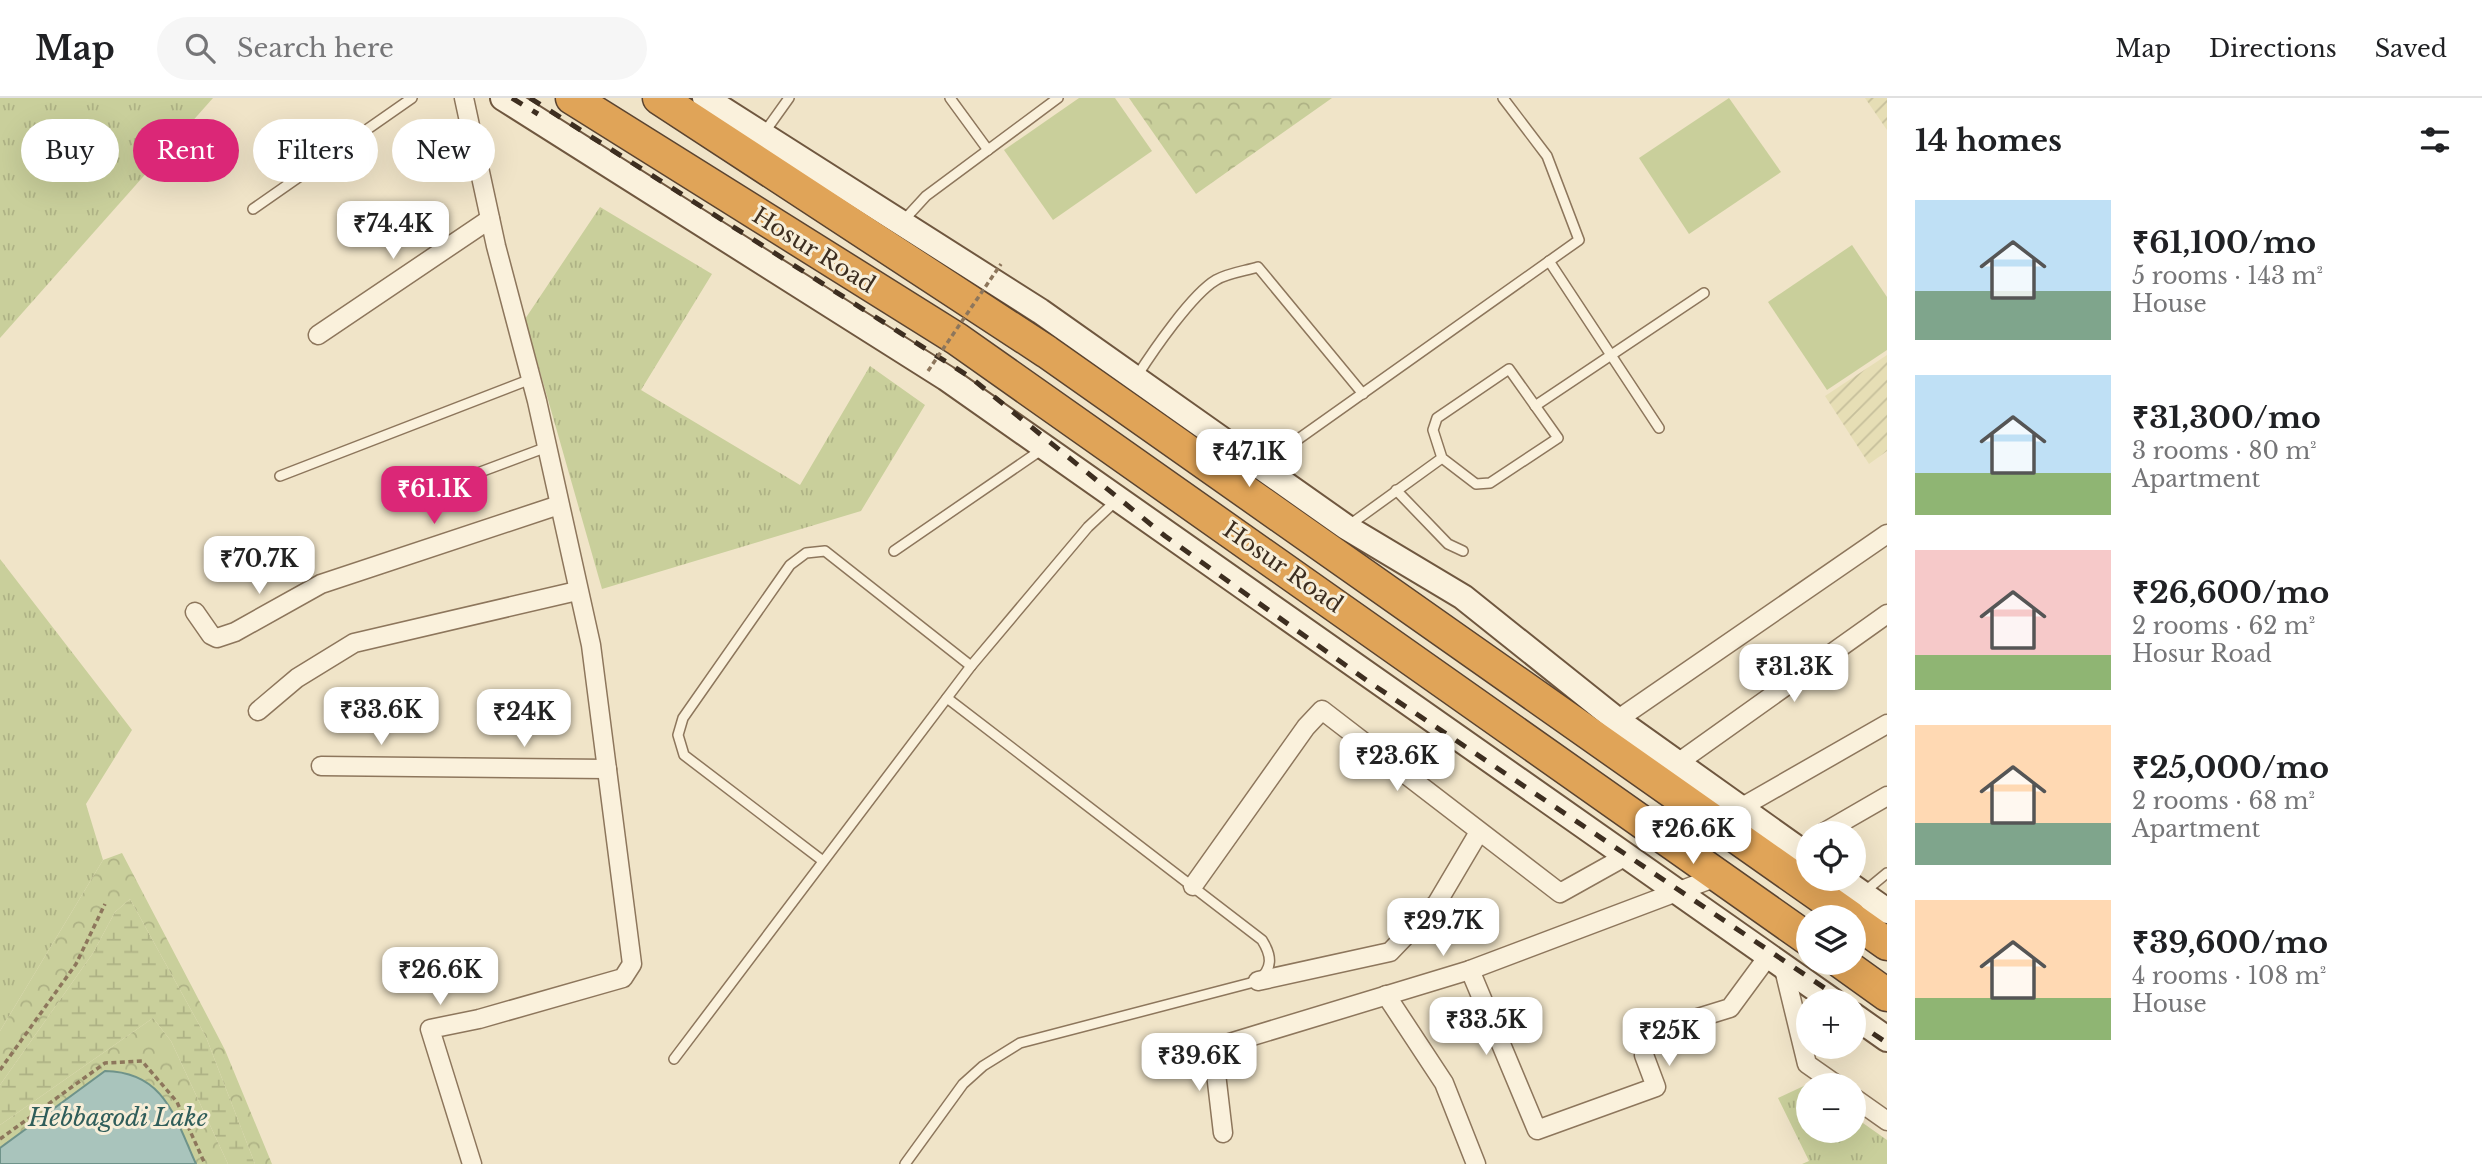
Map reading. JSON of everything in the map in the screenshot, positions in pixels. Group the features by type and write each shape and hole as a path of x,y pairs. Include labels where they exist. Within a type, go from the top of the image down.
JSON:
{"highway":[{"name":"Hosur Road","path":"572,98 978,354 1796,931"},
{"name":"Hosur Road","path":"659,98 1046,352 1848,905"},
{"name":"Hosur Road","path":"1866,922 1887,944"},
{"path":"1859,975 1887,995"}],"street":[{"path":"464,98 591,645 632,964 622,978 479,1019 430,1029 472,1164"},
{"path":"503,98 946,377 1816,989"},
{"path":"705,98 1041,311 1263,471 1346,527 1463,597 1617,720 1796,844"},
{"path":"318,335 490,219"},
{"path":"195,612 211,635 217,638 234,632 321,584 559,505"},
{"path":"1617,720 1887,534"},
{"path":"258,711 297,678 354,643 577,591"},
{"path":"1679,762 1887,614"},
{"path":"1193,886 1306,727 1322,710 1560,893 1628,855"},
{"path":"1742,807 1887,724"},
{"path":"321,766 607,769"},
{"path":"1844,821 1887,796"},
{"path":"1258,981 1390,952 1437,903 1479,832"},
{"path":"1223,1133 1213,1048 1470,970 1719,876"},
{"path":"1866,910 1887,911"},
{"path":"1470,970 1537,1130 1656,1087 1644,1055 1647,1041 1659,1030 1730,1008 1776,960"},
{"path":"1776,960 1807,1064 1819,1073"},
{"path":"1386,995 1444,1083 1476,1164"},
{"path":"1866,1024 1887,1039"},
{"path":"1866,1106 1887,1121"}],"lane":[{"path":"253,209 412,98"},
{"path":"763,135 789,98"},
{"path":"950,98 988,150"},
{"path":"901,224 926,196 1058,98"},
{"path":"1263,471 1297,440 1579,240 1547,156 1503,98"},
{"path":"1549,261 1659,428"},
{"path":"1135,380 1152,352 1217,279 1258,267 1363,394"},
{"path":"1535,407 1704,293"},
{"path":"1509,369 1558,438 1490,483 1476,484 1443,458 1433,430 1437,418 1509,369"},
{"path":"280,476 531,379"},
{"path":"475,474 547,447"},
{"path":"894,551 1046,447"},
{"path":"1346,527 1443,458"},
{"path":"1396,490 1448,544 1463,551"},
{"path":"674,1059 971,666 1088,527 1119,498"},
{"path":"822,860 684,755 678,735 683,718 790,565 806,553 825,551 971,666"},
{"path":"905,1164 963,1084 983,1066 1020,1044 1258,981 1269,970 1271,961 1262,940 947,698"},
{"path":"1859,905 1887,873"}],"path":[{"path":"928,371 1001,264"},
{"path":"0,1070 76,964 105,904"},
{"path":"0,1139 105,1063 142,1061 177,1102 205,1164"}],"shaded area":[{"path":"1865,98 1887,98 1887,130"},
{"path":"1887,355 1887,451 1869,464 1825,396"}],"green space":[{"path":"0,98 213,98 194,119 133,119 133,182 138,182 0,338"},
{"path":"1079,98 1115,98 1152,151 1053,220 1004,150"},
{"path":"1129,98 1332,98 1196,194"},
{"path":"1729,98 1781,172 1689,234 1639,158"},
{"path":"600,207 712,274 641,390 800,485 870,366 925,405 861,511 602,589 525,319"},
{"path":"1852,245 1887,297 1887,350 1827,390 1768,302"},
{"path":"0,559 132,730 86,804 103,860 0,1031"},
{"path":"122,853 225,1050 272,1164 255,1164 206,1037 130,899 115,912 93,953 0,1085 0,1031 103,860"},
{"path":"130,899 206,1037 255,1164 228,1164 171,1041 153,1018 0,1125 0,1085 93,953 115,912"},
{"path":"153,1018 171,1041 228,1164 196,1164 174,1116 154,1090 141,1080 125,1074 105,1072 0,1148 0,1125"},
{"path":"1796,1090 1796,1135 1778,1098"},
{"path":"1866,1125 1887,1140 1887,1164 1802,1164 1809,1161 1800,1143 1866,1143"}],"water":[{"name":"Hebbagodi Lake","path":"105,1071 125,1073 142,1079 155,1089 174,1115 196,1164 0,1164 0,1148"}],"railway":[{"path":"512,98 538,114"},
{"path":"530,98 970,377 1165,536 1369,682 1826,989"},
{"path":"1866,1029 1887,1043"}]}
